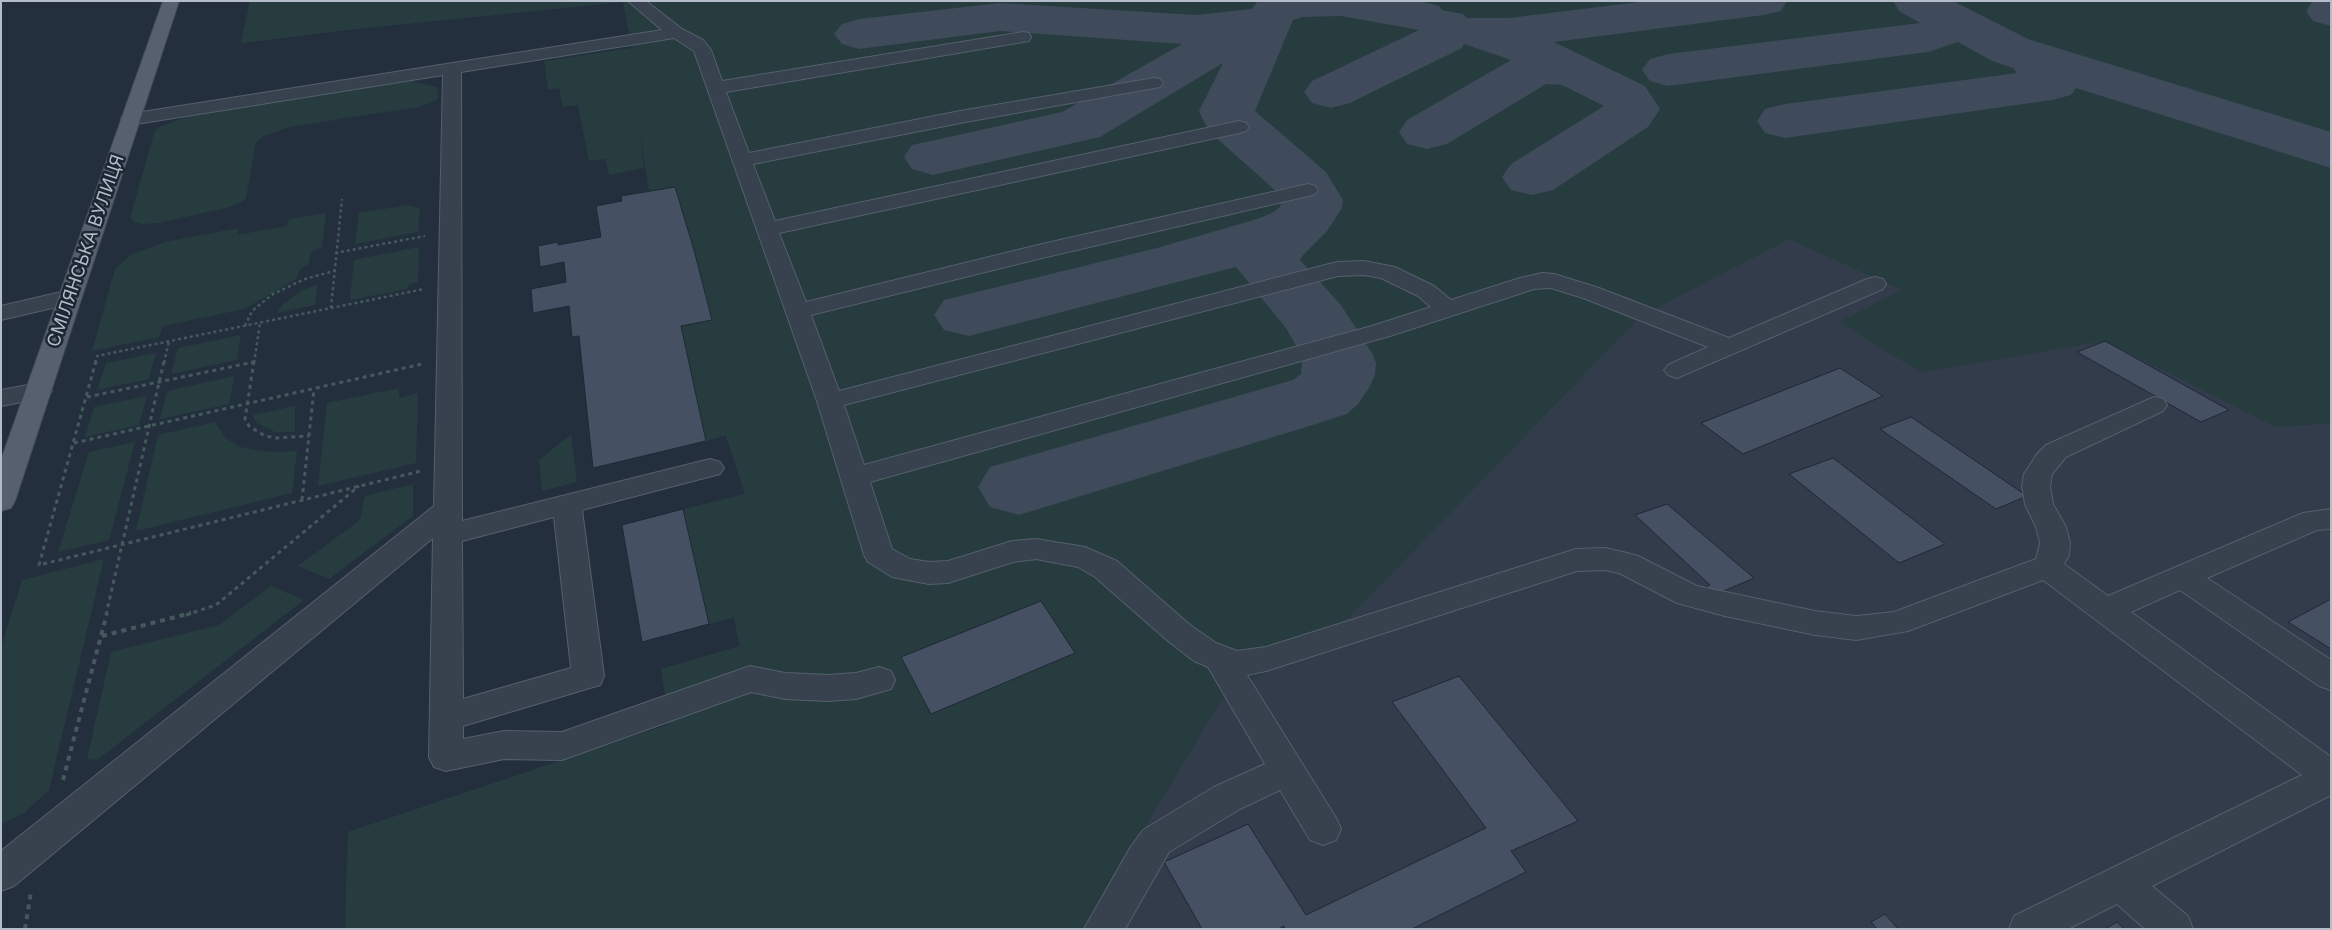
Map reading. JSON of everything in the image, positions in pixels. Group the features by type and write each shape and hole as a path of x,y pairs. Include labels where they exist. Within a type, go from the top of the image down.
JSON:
{"main road":[{"name":"СМІЛЯНСЬКА ВУЛИЦЯ","path":"1,501 171,1"}],"lane":[{"path":"636,1 676,33 700,46 830,401 879,555 892,564 915,572 948,572 1012,552 1036,549 1085,558 1106,569 1179,633 1205,652 1221,660 1237,664 1266,659 1576,560 1605,559 1627,564 1688,595 1718,604 1815,623 1856,628 1897,623 2047,567 2054,556 2055,543 2051,527 2042,512 2036,486 2038,474 2047,460 2056,451 2154,405"},
{"path":"130,119 631,42 676,33"},
{"path":"715,88 1023,37"},
{"path":"452,68 446,757 504,745 534,744 562,746 750,679 785,686 828,688 856,686 879,680"},
{"path":"742,160 951,119 1154,83"},
{"path":"767,229 1239,127"},
{"path":"798,312 890,287 1308,190"},
{"path":"830,401 1337,269 1364,268 1387,272 1426,291 1447,309"},
{"path":"855,477 1340,342 1528,283 1554,281 1618,302 1729,347"},
{"path":"1677,370 1876,284"},
{"path":"1,312 70,298"},
{"path":"1,398 38,391"},
{"path":"1,874 447,522 567,505 710,468"},
{"path":"446,717 588,676 567,505"},
{"path":"2106,610 2313,520 2331,519"},
{"path":"2028,929 2331,777 2047,567"},
{"path":"2183,577 2331,677"},
{"path":"1221,660 1323,830"},
{"path":"1103,929 1156,841 1227,798 1287,770"},
{"path":"2121,883 2174,929"}],"path":[{"path":"331,308 335,253 342,199"},
{"path":"335,253 450,231"},
{"path":"246,326 252,312 273,294 305,280 334,271"},
{"path":"448,464 39,565 97,356 450,284"},
{"path":"260,323 245,419 254,431 265,436 277,438 309,436"},
{"path":"61,788 102,636 121,544 169,341"},
{"path":"74,443 449,358"},
{"path":"87,397 254,362"},
{"path":"302,500 314,389"},
{"path":"102,636 205,610 216,605 360,486"}],"shaded area":[{"path":"250,1 2331,1 2331,929 345,929 348,832 670,724 661,669 740,647 734,617 642,642 622,525 745,494 726,435 593,468 579,337 572,337 569,306 533,313 531,289 566,282 564,262 540,267 538,246 558,242 559,245 601,237 596,206 622,201 621,196 649,191 633,82 631,41 623,2 354,29 241,43"}],"green space":[{"path":"250,1 2331,1 2331,423 2276,427 2105,341 1920,372 1839,322 1902,290 1789,239 1654,309 1584,281 1569,293 1636,321 1350,617 1222,699 1084,929 345,929 348,832 670,724 661,669 740,646 734,617 709,624 684,509 745,494 727,435 706,441 681,326 712,320 675,187 649,191 640,132 644,168 609,175 605,159 589,161 578,105 563,107 559,88 548,90 544,61 631,48 632,54 631,41 623,2 354,29 241,43"},
{"path":"410,81 437,87 438,99 418,107 289,127 264,136 256,142 246,198 240,203 159,223 142,224 134,222 130,218 154,133 159,127 197,113"},
{"path":"408,205 420,208 418,232 355,244 359,213"},
{"path":"326,213 322,247 311,252 308,265 299,270 297,278 271,294 244,309 163,326 159,337 92,351 115,269 130,255 165,242 238,228 237,235 287,226 289,219"},
{"path":"419,247 418,282 409,284 408,289 350,300 354,260"},
{"path":"318,284 315,305 277,313 282,305 301,291"},
{"path":"241,335 237,360 171,374 178,348"},
{"path":"156,353 149,379 97,390 106,363"},
{"path":"234,376 229,404 160,419 167,391"},
{"path":"399,388 399,398 418,393 416,463 318,486 327,403"},
{"path":"147,396 139,425 85,437 94,407"},
{"path":"295,406 295,432 275,432 257,423 254,419 253,415"},
{"path":"215,422 226,438 240,447 271,452 297,451 292,493 136,531 158,435"},
{"path":"571,434 577,482 542,491 539,460"},
{"path":"135,442 109,540 58,552 89,452"},
{"path":"413,484 413,516 329,579 298,566 360,520 365,496"},
{"path":"104,559 49,790 24,813 1,824 1,648 22,580"},
{"path":"271,586 304,600 97,760 87,759 111,652 219,625"}],"building":[{"path":"675,187 712,320 681,326 706,441 593,468 579,336 572,337 569,306 533,313 531,289 566,282 564,262 540,267 538,246 558,242 558,245 601,237 596,206 622,201 621,196"},
{"path":"2105,341 2229,410 2201,422 2077,352"},
{"path":"1840,368 1883,396 1743,454 1701,423"},
{"path":"1911,417 2027,496 1996,509 1880,429"},
{"path":"1833,458 1945,544 1899,563 1789,474"},
{"path":"1667,504 1754,578 1719,593 1700,590 1710,585 1635,515"},
{"path":"683,509 709,624 642,642 622,525"},
{"path":"2331,599 2331,649 2288,622"},
{"path":"1041,601 1075,653 931,714 901,657"},
{"path":"1459,676 1578,821 1511,851 1526,872 1412,929 1285,929 1284,926 1278,929 1202,929 1164,862 1248,824 1306,915 1486,828 1392,702"},
{"path":"1885,914 1898,929 1877,929 1871,922"},
{"path":"2117,922 2124,929 2105,929"}],"taxiway":[{"path":"1291,1 1276,10 1269,18 1227,111 1232,122 1305,185 1312,200 1311,208 1305,218 1295,227"},
{"path":"1532,177 1628,115 1633,109 1632,106 1626,97 1618,92 1517,44 1473,31 1509,33 1764,1"},
{"path":"1916,1 2010,50 2331,151"},
{"path":"1278,9 1302,3 1341,2 1422,16"},
{"path":"1668,70 1928,37 1939,33 1945,26 1943,19 1936,12"},
{"path":"859,34 1000,17 1196,30 1228,28 1255,23"},
{"path":"1331,92 1444,37 1451,29 1446,24"},
{"path":"933,157 1080,125 1239,32"},
{"path":"1785,121 2052,84 2055,77 2036,63"},
{"path":"1427,132 1532,70 1549,68 1571,71"},
{"path":"969,315 1178,263 1295,227"},
{"path":"1019,487 1289,407 1320,397 1331,388 1338,375 1339,363 1336,353 1316,320 1269,267 1267,260 1274,246 1295,227"}]}
